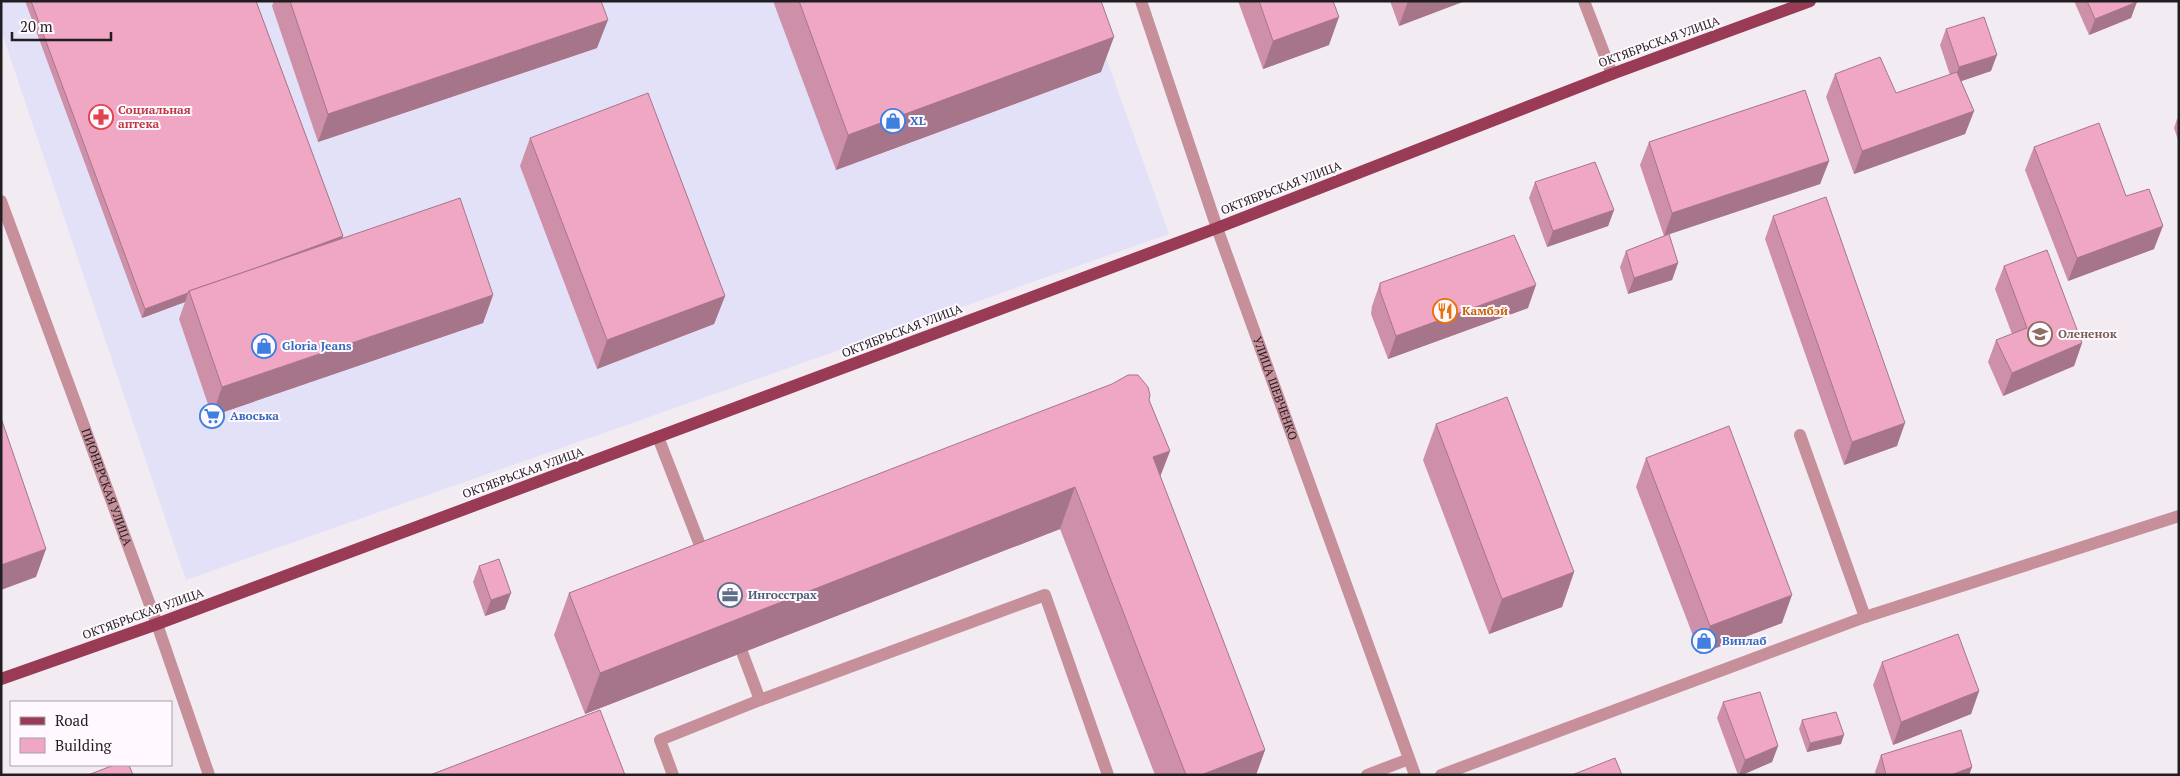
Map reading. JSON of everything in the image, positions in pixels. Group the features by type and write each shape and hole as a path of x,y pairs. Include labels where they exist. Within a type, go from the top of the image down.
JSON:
{"main road":[{"name":"ОКТЯБРЬСКАЯ УЛИЦА","path":"1,679 157,624 1217,228 1612,74 1810,1"}],"street":[{"name":"УЛИЦА ШЕВЧЕНКО","path":"1141,1 1217,228 1414,775"},
{"path":"1584,1 1612,74"},
{"name":"ПИОНЕРСКАЯ УЛИЦА","path":"1,201 157,624 209,775"},
{"path":"1800,435 1865,617"},
{"path":"658,437 708,566"},
{"path":"1441,775 1865,617 2179,516"},
{"path":"673,775 660,740 760,700 1045,595 1108,775"},
{"path":"742,652 760,700"},
{"path":"1367,775 1409,759"}],"shaded area":[{"path":"1,1 1086,1 1169,234 186,580 1,30"}],"building":[{"path":"31,1 256,1 343,236 189,291 145,309"},
{"path":"290,1 601,1 608,20 328,114"},
{"name":"XL","path":"799,1 1101,1 1114,37 848,135"},
{"path":"1259,1 1333,1 1339,17 1273,41"},
{"path":"2087,1 2136,1 2137,2 2095,19"},
{"path":"1984,17 1997,55 1959,67 1946,29"},
{"path":"1880,57 1896,93 1957,72 1974,111 1862,151 1835,74"},
{"path":"1805,90 1829,161 1672,213 1649,142"},
{"path":"648,93 725,296 607,340 530,138"},
{"path":"2099,123 2126,196 2149,189 2163,226 2077,258 2034,147"},
{"path":"1595,162 1614,210 1553,231 1535,182"},
{"path":"1826,197 1905,423 1852,442 1773,216"},
{"path":"460,198 493,295 222,387 189,291"},
{"path":"1669,234 1678,263 1634,278 1626,251"},
{"path":"1514,235 1536,285 1396,336 1380,291 1380,283"},
{"path":"2047,250 2082,343 2012,373 1996,340 2027,328 2004,266"},
{"path":"1128,375 1138,375 1148,387 1149,400 1170,451 1153,457 1265,750 1201,775 1186,775 1075,487 600,673 569,593 1112,384"},
{"path":"1507,397 1574,572 1502,599 1436,424"},
{"path":"1,418 46,549 1,565"},
{"path":"1729,426 1792,595 1710,626 1646,458"},
{"path":"499,559 511,593 491,600 479,566"},
{"path":"1958,634 1979,691 1901,722 1882,662"},
{"path":"1760,692 1778,746 1745,760 1723,702"},
{"path":"600,710 625,775 430,775"},
{"path":"1836,712 1844,735 1810,743 1802,720"},
{"path":"1961,730 1972,767 1951,775 1886,775 1881,755"},
{"path":"1615,758 1622,775 1572,775"},
{"path":"111,766 129,766 133,775 88,775"}],"place":[{"name":"Социальная аптека","path":"101,117"},
{"name":"XL","path":"893,121"},
{"name":"Камбэй","path":"1445,311"},
{"name":"Олененок","path":"2040,334"},
{"name":"Gloria Jeans","path":"264,346"},
{"name":"Авоська","path":"212,416"},
{"name":"Ингосстрах","path":"730,595"},
{"name":"Винлаб","path":"1704,641"}]}
